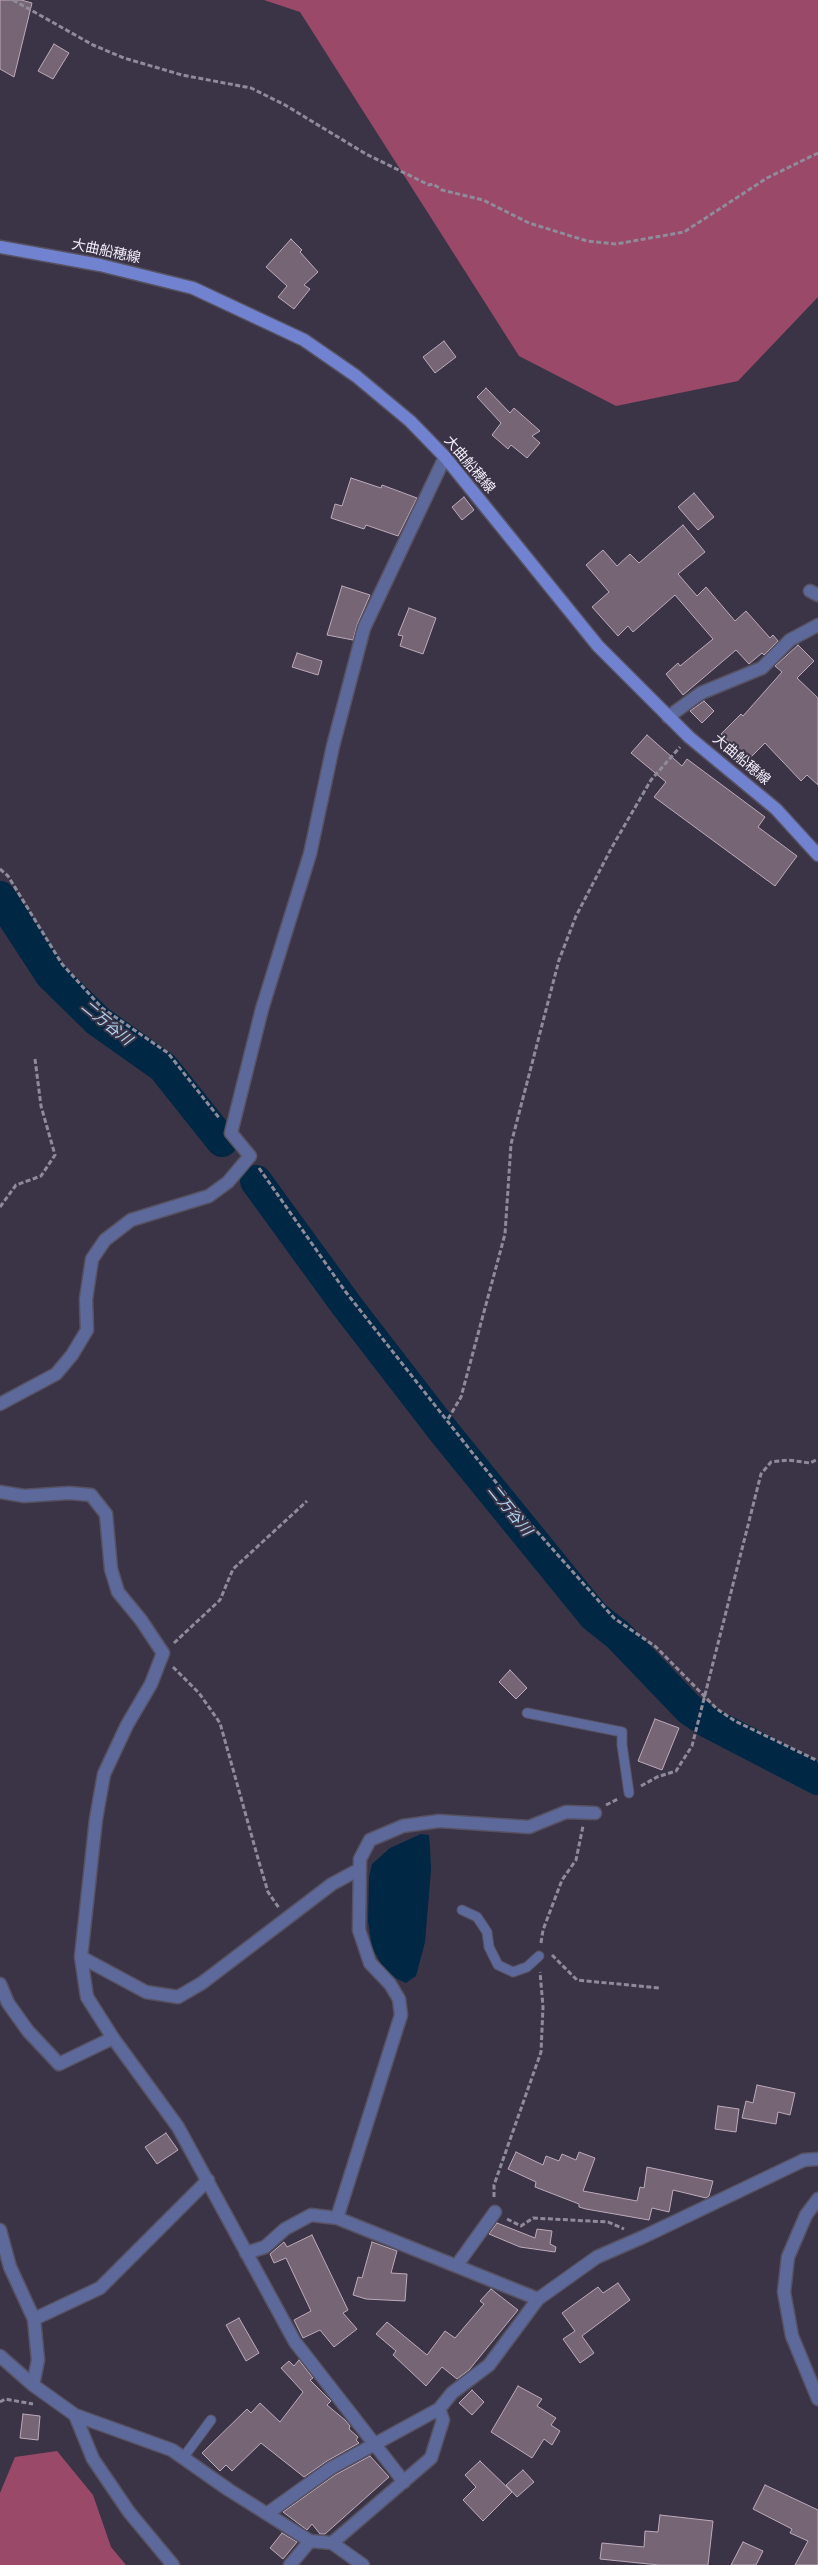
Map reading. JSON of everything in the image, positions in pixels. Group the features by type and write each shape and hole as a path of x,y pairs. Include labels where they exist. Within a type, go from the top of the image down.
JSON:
{"main road":[{"name":"大曲船穂線","path":"0,247 100,265 193,288 304,340 356,376 410,421 445,457 598,646 689,737 776,809 818,855"}],"street":[{"path":"0,1404 56,1374 72,1355 87,1330 86,1298 92,1259 105,1240 131,1220 208,1196 228,1182 250,1156 231,1133 262,1009 310,854 333,746 364,628 445,457"},
{"path":"668,716 701,692 762,668 790,640 818,625"},
{"path":"0,1492 24,1496 69,1493 91,1494 106,1514 111,1569 118,1592 141,1620 164,1653 151,1684 127,1725 104,1774 96,1819 81,1957 87,1998 113,2038 178,2127 296,2342 404,2482"},
{"path":"337,2218 401,2014 399,1999 390,1984 370,1963 359,1930 360,1859 370,1840 403,1826 439,1821 529,1827 566,1812 594,1813"},
{"path":"81,1957 146,1992 178,1997 202,1982 332,1884 360,1869"},
{"path":"0,1984 8,2002 28,2031 60,2064 113,2038"},
{"path":"268,2513 331,2468 439,2409 452,2393 489,2365 538,2299 597,2256 643,2237 804,2160 818,2159"},
{"path":"34,2319 100,2288 208,2180"},
{"path":"818,2199 806,2215 788,2257 784,2292 792,2336 818,2399"},
{"path":"458,2265 494,2212"},
{"path":"246,2253 264,2247 286,2229 311,2215 337,2218 458,2265 538,2299"},
{"path":"0,2230 10,2267 34,2319 38,2360 33,2385"},
{"path":"0,2356 33,2385 75,2415 172,2450 229,2490 310,2541 332,2543 363,2565"},
{"path":"332,2543 431,2458 443,2420 439,2409"},
{"path":"75,2415 93,2459 129,2512 173,2565"},
{"path":"290,2565 310,2541"}],"lane":[{"path":"527,1713 622,1732 629,1793"},
{"path":"462,1910 477,1917 487,1932 489,1948 498,1965 513,1972 527,1967 539,1956"},
{"path":"183,2458 211,2420"}],"path":[{"path":"13,0 94,45 124,58 182,75 251,88 285,105 366,154 429,185 432,184 442,190 483,200 528,222 587,241 616,244 684,232 767,178 818,153"},
{"path":"448,1419 461,1397 505,1234 511,1144 559,960 576,916 617,838 651,780 689,737"},
{"path":"0,869 8,876 62,964 102,1008 168,1053 231,1133"},
{"path":"0,1207 16,1185 42,1176 55,1155 41,1106 35,1059"},
{"path":"250,1156 345,1290 524,1517 614,1618 656,1647 717,1709 735,1721 818,1761"},
{"path":"643,2237 608,2222 533,2218 521,2226 494,2212 494,2185 541,2052 543,2007 539,1956 543,1930 562,1880 576,1860 583,1826 594,1813 657,1777 676,1770 692,1746 761,1474 771,1462 788,1460 810,1463 818,1459"},
{"path":"287,1918 268,1892 220,1723 199,1692 174,1668 164,1653 220,1600 234,1569 307,1501"},
{"path":"541,1943 577,1980 659,1988"}],"shaded area":[{"path":"264,0 818,0 818,297 738,381 616,406 519,356 300,12"},
{"path":"57,2451 93,2495 111,2547 126,2565 0,2565 0,2493 15,2457"}],"water":[{"path":"421,1834 429,1835 431,1870 425,1942 416,1976 406,1983 395,1978 382,1965 372,1948 368,1921 369,1877 372,1864 390,1848"}],"building":[{"path":"0,0 21,0 32,3 14,77 0,69"},
{"path":"54,44 69,53 53,79 38,71"},
{"path":"291,239 302,250 300,252 318,272 304,285 310,289 294,309 278,297 287,286 266,267"},
{"path":"444,341 456,357 435,373 423,357"},
{"path":"486,388 510,413 514,408 540,431 532,436 540,443 527,458 511,445 508,449 492,435 501,423 477,397"},
{"path":"351,478 381,488 382,485 417,498 398,536 366,525 364,529 331,518 335,504 342,506"},
{"path":"694,493 714,517 698,530 678,507"},
{"path":"464,497 474,510 462,520 452,507"},
{"path":"683,525 705,552 678,574 697,596 706,587 735,621 746,611 770,638 773,635 778,641 764,655 762,653 749,664 736,650 683,695 666,674 678,663 680,666 713,639 675,595 633,632 628,626 618,636 592,607 609,592 586,565 603,550 617,566 630,554 639,563"},
{"path":"342,586 370,595 357,625 353,640 327,635"},
{"path":"409,608 436,618 423,654 400,646 403,636 398,635"},
{"path":"798,645 814,661 797,678 818,698 818,785 807,775 801,781 765,743 748,760 721,734 741,714 743,716 782,672 775,666"},
{"path":"297,653 322,661 318,675 292,667"},
{"path":"704,701 714,711 702,723 690,711"},
{"path":"647,735 682,766 687,759 765,817 758,827 797,856 775,886 654,797 666,782 631,753"},
{"path":"510,1670 527,1688 516,1699 499,1682"},
{"path":"655,1719 679,1728 662,1770 638,1761"},
{"path":"757,2085 795,2093 790,2115 778,2112 776,2124 742,2118 746,2101 753,2103"},
{"path":"718,2106 739,2109 736,2132 715,2129"},
{"path":"166,2133 178,2150 157,2164 145,2147"},
{"path":"516,2152 543,2165 546,2156 559,2161 562,2154 576,2160 579,2152 595,2158 583,2191 637,2201 640,2187 644,2188 647,2167 713,2181 709,2196 706,2198 673,2190 669,2212 652,2208 649,2220 579,2207 579,2204 535,2187 536,2182 508,2169"},
{"path":"497,2223 535,2238 537,2229 552,2231 550,2244 556,2247 555,2252 520,2247 489,2234"},
{"path":"312,2235 348,2310 343,2313 357,2329 334,2347 320,2330 303,2338 294,2320 311,2311 286,2258 274,2263 270,2254 284,2242 287,2247"},
{"path":"372,2242 397,2251 391,2273 407,2274 405,2301 366,2299 353,2295 358,2277 362,2278"},
{"path":"618,2283 630,2300 582,2336 594,2353 580,2363 563,2339 575,2331 562,2313 598,2287 603,2293"},
{"path":"491,2289 518,2310 469,2370 457,2379 442,2367 426,2386 393,2355 396,2351 376,2334 387,2322 427,2355 445,2331 455,2338 484,2304 480,2301"},
{"path":"239,2318 259,2353 246,2361 226,2325"},
{"path":"299,2360 313,2378 310,2380 331,2401 327,2405 345,2420 350,2426 349,2429 358,2437 356,2440 359,2443 327,2461 304,2477 261,2443 232,2471 226,2465 220,2471 202,2453 247,2409 251,2413 260,2403 280,2422 303,2392 281,2368 289,2361 294,2366"},
{"path":"518,2386 542,2399 537,2406 556,2418 551,2425 560,2431 552,2445 544,2439 532,2458 491,2432"},
{"path":"472,2390 484,2402 472,2415 459,2403"},
{"path":"23,2414 40,2416 38,2440 20,2438"},
{"path":"370,2456 389,2477 325,2534 320,2534 312,2524 307,2530 283,2512 335,2475"},
{"path":"480,2461 512,2492 483,2521 463,2500 476,2487 465,2475"},
{"path":"523,2470 534,2482 517,2497 506,2485"},
{"path":"765,2485 818,2510 818,2565 795,2565 808,2541 790,2533 792,2529 753,2509"},
{"path":"660,2515 713,2521 708,2565 659,2565 600,2559 602,2543 644,2547 645,2531 658,2532"},
{"path":"282,2533 297,2542 283,2559 270,2548"},
{"path":"743,2542 763,2551 756,2565 731,2565"}],"waterway":[{"name":"二万谷川","path":"0,897 51,975 98,1021 163,1067 222,1141"},
{"name":"二万谷川","path":"256,1181 347,1306 445,1433 594,1616 618,1635 689,1709 708,1722 818,1779"}]}
